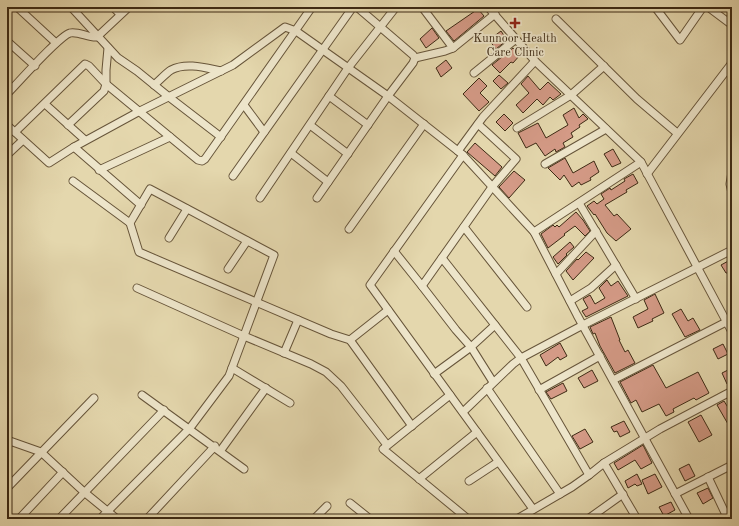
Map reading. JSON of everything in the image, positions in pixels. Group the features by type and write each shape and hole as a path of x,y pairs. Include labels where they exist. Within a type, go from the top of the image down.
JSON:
{"street":[{"path":"17,7 56,43"},
{"path":"71,7 120,61 137,70 221,137"},
{"path":"113,7 120,14"},
{"path":"7,94 56,43 66,35 73,33 98,37 120,14 129,7"},
{"path":"15,132 85,64 89,66 106,84 198,160 202,161 244,105 312,7"},
{"path":"233,176 353,7"},
{"path":"357,7 413,54 415,58"},
{"path":"260,198 348,68 396,7"},
{"path":"422,7 452,48"},
{"path":"488,7 535,61 641,162 698,268 729,321 732,332"},
{"path":"655,7 680,40 703,7"},
{"path":"708,7 732,25"},
{"path":"415,58 452,48 495,14"},
{"path":"556,19 642,103 677,133"},
{"path":"7,125 49,163 85,140 236,63 285,28 296,31 388,96 461,153 534,232 689,519"},
{"path":"474,73 516,39"},
{"path":"7,41 35,66"},
{"path":"68,125 104,91 106,84 108,48"},
{"path":"317,198 388,96 413,63 415,58"},
{"path":"531,514 498,462 463,412 370,285 461,153 478,124 535,61"},
{"path":"647,174 732,63"},
{"path":"154,85 170,71 180,67 194,66 221,71"},
{"path":"517,128 571,95 604,66"},
{"path":"329,96 368,125"},
{"path":"44,104 85,140"},
{"path":"244,105 264,132"},
{"path":"349,229 424,124"},
{"path":"422,286 492,187 516,159 478,124"},
{"path":"310,126 348,154"},
{"path":"545,164 606,129"},
{"path":"99,170 170,137"},
{"path":"7,155 23,140"},
{"path":"74,147 141,205"},
{"path":"291,153 328,182"},
{"path":"534,232 641,162"},
{"path":"732,172 730,184 732,193"},
{"path":"73,180 130,223 139,252 331,334 350,340 412,426"},
{"path":"100,519 190,428 229,376 274,255 150,189 130,223"},
{"path":"579,203 636,298"},
{"path":"169,238 187,209"},
{"path":"464,227 526,307"},
{"path":"556,274 596,231"},
{"path":"228,269 246,241"},
{"path":"463,412 493,382 521,358 732,250"},
{"path":"394,251 471,347 493,382"},
{"path":"442,258 521,358 589,475"},
{"path":"570,301 591,288 616,265"},
{"path":"137,288 319,368 336,380 387,445"},
{"path":"350,340 388,310"},
{"path":"284,353 298,320"},
{"path":"613,380 729,321"},
{"path":"434,374 471,347 495,325"},
{"path":"539,390 600,356"},
{"path":"232,368 290,403"},
{"path":"148,519 218,448 266,388"},
{"path":"487,388 560,494"},
{"path":"517,519 531,514 589,475 604,463 660,429 732,391"},
{"path":"142,395 218,448 244,469"},
{"path":"450,395 382,449 468,519"},
{"path":"7,488 94,398"},
{"path":"59,519 164,410"},
{"path":"419,479 477,432"},
{"path":"7,440 41,452 84,492 117,519"},
{"path":"469,481 498,462"},
{"path":"604,463 638,519"},
{"path":"675,494 732,465"},
{"path":"19,519 63,472"},
{"path":"708,477 727,517"},
{"path":"588,519 623,494"},
{"path":"350,504 370,519"},
{"path":"314,519 327,506"}],"building":[{"path":"478,9 484,16 454,41 446,31"},
{"path":"432,28 439,38 426,48 420,39"},
{"path":"501,31 507,40 496,49 489,40"},
{"path":"513,48 520,55 513,63 511,62 500,73 492,65"},
{"path":"446,60 452,68 441,77 436,68"},
{"path":"499,75 508,83 501,89 493,81"},
{"path":"528,76 540,90 548,82 561,94 553,100 550,97 543,105 537,99 523,113 516,105 529,93 521,84"},
{"path":"479,78 487,86 480,93 489,102 479,111 463,94"},
{"path":"574,108 579,118 583,114 588,119 571,133 573,137 563,143 565,147 556,152 555,149 545,156 536,143 526,148 518,133 538,123 546,138 568,125 563,115"},
{"path":"504,114 513,123 505,131 496,122"},
{"path":"475,143 502,167 495,176 467,152"},
{"path":"613,149 621,163 612,167 604,154"},
{"path":"565,158 573,173 594,161 599,172 590,178 591,180 581,185 579,182 572,187 564,175 560,180 548,168"},
{"path":"514,171 525,180 509,198 499,187"},
{"path":"633,174 638,183 626,190 627,192 605,205 614,216 617,214 631,229 616,241 607,233 595,214 594,215 587,206 594,201 597,204 604,199 601,194 610,188 611,190 625,181 624,179"},
{"path":"576,212 590,231 585,236 575,226 548,248 541,234 553,225 555,227 557,225 559,227"},
{"path":"570,242 574,247 558,264 553,257"},
{"path":"586,252 594,258 573,280 566,271"},
{"path":"732,259 732,282 728,273 726,273 721,265"},
{"path":"607,280 611,286 618,281 628,296 586,317 582,311 588,308 583,299 590,295 595,304 605,298 599,288"},
{"path":"655,294 664,313 652,319 653,321 638,328 633,317 648,309 644,300"},
{"path":"681,309 688,321 693,318 700,330 685,337 672,314"},
{"path":"611,317 625,352 628,350 635,363 615,373 600,346 595,333 593,334 590,327"},
{"path":"560,343 567,356 560,360 558,357 546,366 540,355"},
{"path":"723,344 728,354 718,359 713,349"},
{"path":"653,365 666,388 698,372 709,393 696,400 694,398 673,409 674,412 666,416 659,404 642,412 636,400 631,403 620,382"},
{"path":"732,368 732,382 727,384 722,373"},
{"path":"592,370 598,381 584,388 578,378"},
{"path":"563,383 567,391 551,399 546,392"},
{"path":"724,401 732,414 732,431 717,405"},
{"path":"701,415 712,435 699,442 688,422"},
{"path":"624,421 630,432 620,437 617,431 614,432 611,427"},
{"path":"585,429 593,442 580,449 572,436"},
{"path":"643,445 652,463 641,469 635,460 618,470 614,463"},
{"path":"689,464 695,476 685,481 679,469"},
{"path":"637,474 642,484 637,486 635,484 628,488 625,481"},
{"path":"655,474 662,487 648,494 642,480"},
{"path":"708,488 713,498 703,504 697,493"},
{"path":"671,502 675,510 664,516 659,507"}],"place":[{"name":"Kunnoor Health Care Clinic","path":"515,23"}]}
